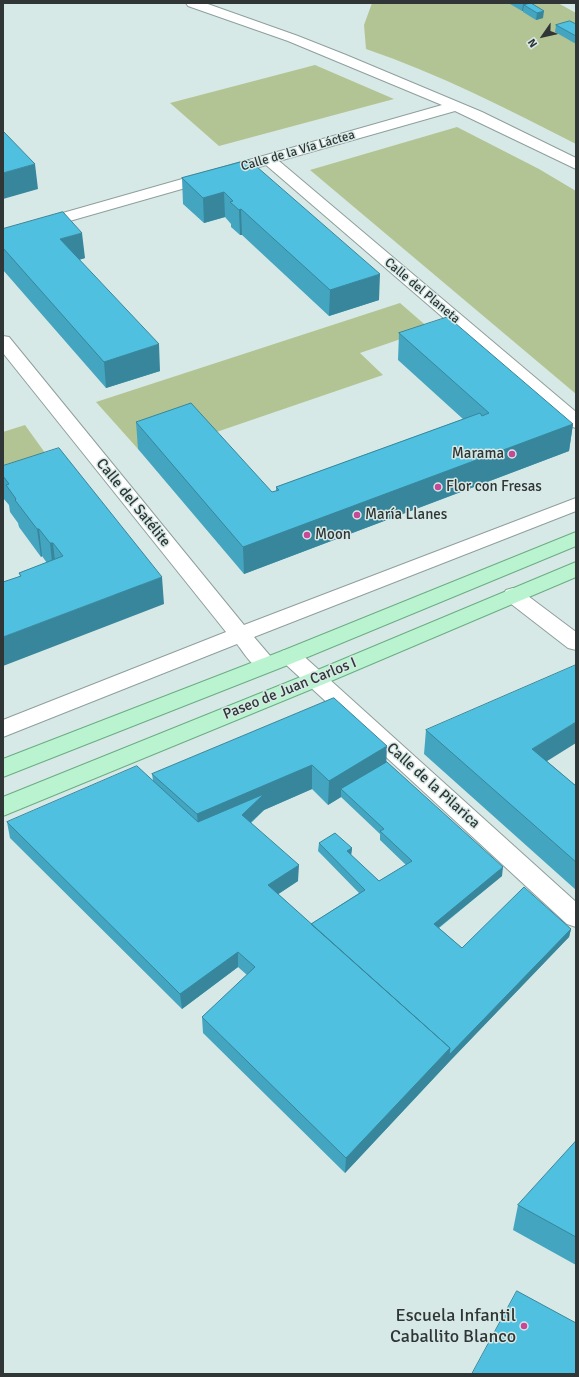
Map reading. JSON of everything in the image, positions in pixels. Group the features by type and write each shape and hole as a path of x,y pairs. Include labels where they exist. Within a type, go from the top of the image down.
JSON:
{"main road":[{"name":"Paseo de Juan Carlos I","path":"3,768 266,664 290,656 576,538"},
{"name":"Paseo de Juan Carlos I","path":"3,807 316,679 576,569"}],"street":[{"path":"193,3 306,44 390,77 520,134 576,164"},
{"name":"Calle de la Vía Láctea","path":"3,235 455,106"},
{"name":"Calle del Planeta","path":"268,159 576,422"},
{"name":"Calle del Satélite","path":"3,341 240,635 266,664"},
{"path":"3,729 576,504"},
{"path":"513,595 576,643"},
{"name":"Calle de la Pilarica","path":"290,656 576,917"}],"green space":[{"path":"372,3 558,3 576,13 576,144 499,105 447,81 420,69 366,49 364,25"},
{"path":"315,65 394,99 219,146 170,103"},
{"path":"457,127 539,169 576,191 576,394 310,170"},
{"path":"400,303 430,329 360,353 383,375 199,438 138,449 96,402"},
{"path":"25,425 48,457 3,495 3,432"}],"building":[{"path":"531,3 544,11 537,13 524,5"},
{"path":"570,21 576,24 576,36 556,25"},
{"path":"3,131 35,164 3,173"},
{"path":"249,160 380,274 330,290 241,209 239,210 230,202 233,201 224,192 203,198 182,178"},
{"path":"63,212 82,233 60,239 159,344 104,362 3,248 3,229"},
{"path":"448,317 573,424 243,547 136,422 191,403 272,492 279,490 276,487 480,413 482,416 489,413 399,333"},
{"path":"59,448 162,577 3,637 3,582 21,576 19,573 63,556 53,543 50,543 39,529 37,529 15,500 16,499 6,485 9,484 3,476 3,466"},
{"path":"576,665 576,722 532,749 576,786 576,862 426,730"},
{"path":"334,698 387,746 329,781 312,765 197,814 152,774"},
{"path":"387,762 503,867 434,924 462,948 524,887 571,929 449,1055 450,1048 311,924 365,890 319,843 335,833 352,848 347,851 379,881 412,861 380,831 384,829 341,789"},
{"path":"137,766 198,822 264,794 242,815 299,865 268,885 450,1048 346,1158 202,1017 255,967 238,952 180,994 7,822"},
{"path":"576,1141 576,1237 518,1205"},
{"name":"Escuela Infantil Caballito Blanco","path":"517,1291 576,1323 576,1374 472,1374"}],"place":[{"name":"Marama","path":"512,454"},
{"name":"Flor con Fresas","path":"438,487"},
{"name":"María Llanes","path":"357,515"},
{"name":"Moon","path":"307,535"},
{"name":"Escuela Infantil Caballito Blanco","path":"524,1326"}]}
